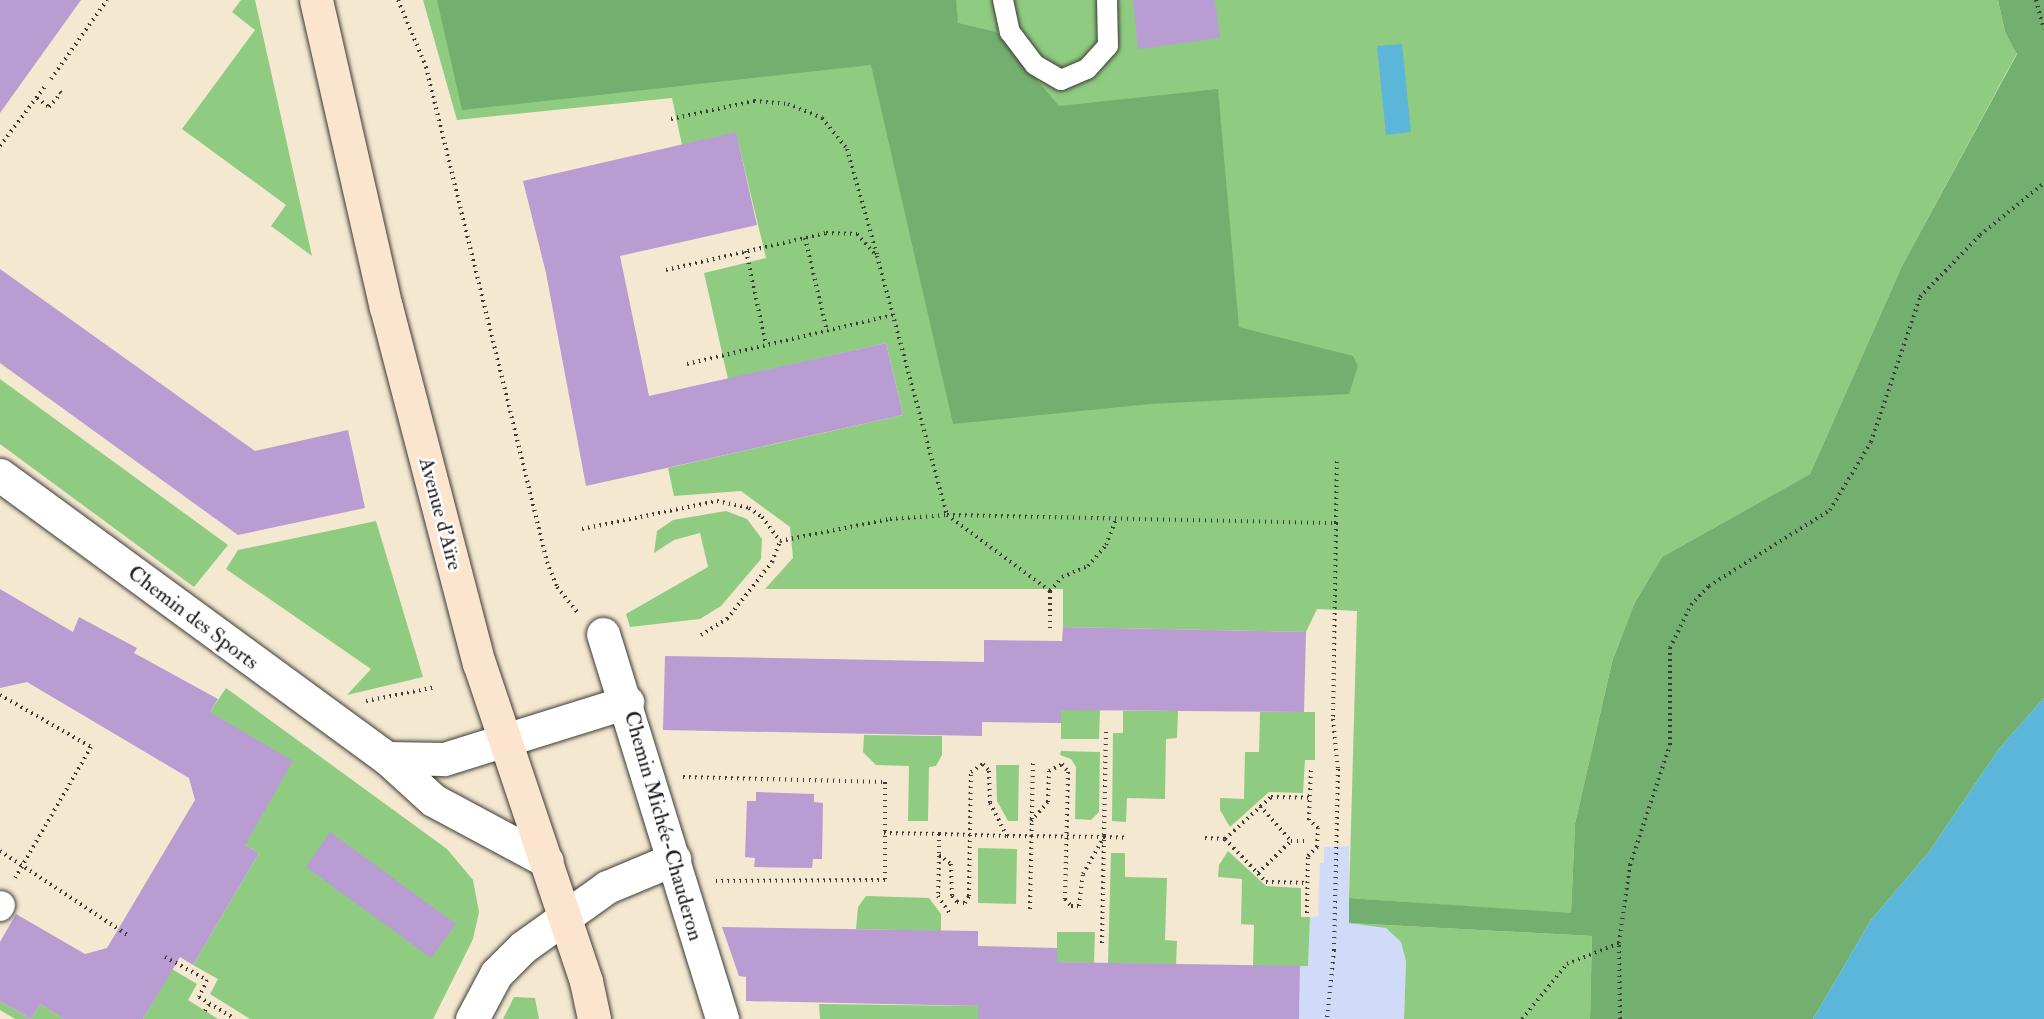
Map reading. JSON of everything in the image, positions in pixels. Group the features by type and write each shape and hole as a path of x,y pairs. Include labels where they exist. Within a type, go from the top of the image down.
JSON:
{"main road":[{"name":"Avenue d'Aïre","path":"316,0 389,318 479,663 566,919 594,1019"}],"street":[{"name":"Chemin des Sports","path":"0,475 387,758 433,800 547,861"},
{"name":"Chemin Michée-Chauderon","path":"603,634 627,702 722,1019"},
{"path":"387,758 444,759 505,742 627,702"},
{"path":"472,1019 505,964 607,887 678,873"}],"lane":[{"path":"1003,0 1010,32 1035,65 1061,80 1087,69 1108,46 1107,0"}],"path":[{"path":"51,79 107,0"},
{"path":"398,0 426,67 547,562 556,587 603,634"},
{"path":"2036,0 2044,29"},
{"path":"0,146 46,86"},
{"path":"37,98 49,107 61,93 58,90"},
{"path":"671,119 754,101 788,104 822,118 848,149 947,515 1050,591"},
{"path":"1620,1019 1619,944 1630,866 1670,745 1670,648 1691,605 1709,586 1830,510 1871,442 1920,297 1980,235 2044,183"},
{"path":"666,270 826,233 857,234 877,256"},
{"path":"805,238 827,331"},
{"path":"746,251 766,345"},
{"path":"687,364 893,315"},
{"path":"1327,1019 1334,950 1338,769 1333,719 1337,458"},
{"path":"582,529 717,501 748,508 762,518 780,541"},
{"path":"780,541 890,519 947,515 1336,523"},
{"path":"1050,629 1050,591 1062,577 1088,566 1106,545 1116,519"},
{"path":"701,635 727,619 772,562 780,541"},
{"path":"356,703 436,687"},
{"path":"0,695 91,747 22,864 1,906"},
{"path":"1102,943 1106,732"},
{"path":"1030,909 1032,761"},
{"path":"939,855 951,864 952,896 957,902 965,903 969,896 971,772 983,764 989,771 990,803 1007,836"},
{"path":"1031,821 1048,802 1049,771 1062,764 1068,772 1065,899 1071,906 1079,906 1083,874 1104,837"},
{"path":"1307,913 1308,856 1317,847 1317,828 1309,820 1311,767"},
{"path":"678,777 885,782 885,880 702,881 678,873"},
{"path":"1225,839 1271,797 1310,798"},
{"path":"1260,806 1292,841"},
{"path":"884,833 1127,838"},
{"path":"939,834 938,896 950,914"},
{"path":"1205,838 1225,839 1266,882 1308,883"},
{"path":"1258,873 1292,841 1306,841"},
{"path":"0,851 129,936"},
{"path":"1523,1018 1567,964 1619,944"},
{"path":"165,957 207,980 199,997 235,1019"},
{"path":"205,1011 210,1003"}],"shaded area":[{"path":"1349,846 1349,922 1386,928 1401,942 1406,961 1404,1019 1299,1019 1300,966 1308,966 1310,917 1318,916 1320,863 1324,863 1324,847"}],"green space":[{"path":"241,0 255,0 312,256 271,226 286,205 182,129 255,30 232,12"},
{"path":"423,0 1998,0 2005,32 2017,53 1902,266 1810,474 1662,557 1634,604 1612,662 1575,824 1571,914 1349,898 1357,611 1317,609 1306,632 1063,627 1063,589 765,589 793,558 790,527 741,491 674,496 668,468 903,415 886,343 728,379 704,273 766,258 736,133 682,145 672,98 457,120"},
{"path":"437,0 956,0 958,23 996,32 1059,106 1218,89 1239,327 1353,356 1358,366 1349,394 1150,404 953,424 871,65 462,110"},
{"path":"1998,0 2044,0 2044,698 1999,749 1929,852 1871,920 1813,1019 1590,1019 1592,936 1349,923 1349,898 1571,913 1575,824 1612,662 1634,604 1662,557 1810,474 1902,266 2017,54 2005,32"},
{"path":"0,379 228,545 194,587 0,444"},
{"path":"726,511 747,519 762,539 761,559 721,606 700,619 630,627 626,614 708,567 700,533 674,540 654,553 657,531 673,520"},
{"path":"376,521 423,677 347,695 371,669 226,569 238,550"},
{"path":"226,688 447,849 473,880 479,912 473,939 433,1019 250,1019 210,994 218,979 193,965 259,853 245,845 210,712"},
{"path":"1061,710 1100,710 1099,739 1061,739"},
{"path":"1123,711 1178,711 1177,738 1166,739 1165,799 1127,798 1126,822 1112,821 1113,733 1123,733"},
{"path":"1260,712 1315,712 1315,760 1305,760 1303,793 1269,792 1230,827 1220,810 1220,798 1244,799 1245,752 1259,752"},
{"path":"864,735 942,736 942,755 936,766 929,767 928,821 908,821 909,766 876,765 863,752"},
{"path":"1061,751 1100,752 1099,812 1091,820 1075,819 1076,767 1071,759 1060,755"},
{"path":"996,765 1019,765 1018,821 1008,821 997,801"},
{"path":"978,848 1017,849 1016,904 978,903"},
{"path":"1228,851 1266,886 1301,888 1301,917 1310,917 1308,966 1253,967 1254,925 1241,924 1242,879 1218,877 1219,865"},
{"path":"1111,853 1125,853 1125,877 1167,878 1165,940 1177,941 1176,965 1108,963"},
{"path":"866,896 929,898 941,914 941,931 856,929 858,907"},
{"path":"1349,923 1592,936 1590,1019 1404,1019 1406,961 1401,942 1386,928"},
{"path":"1057,932 1095,932 1094,963 1057,962"},
{"path":"172,969 197,984 188,1000 218,1019 143,1019"},
{"path":"514,997 535,998 539,1019 503,1019"},
{"path":"0,1001 31,1019 15,1019 0,1010"},
{"path":"40,1004 64,1019 31,1019"},
{"path":"819,1004 978,1006 978,1019 820,1019"}],"water":[{"path":"1402,44 1411,132 1386,135 1377,46"},
{"path":"2044,698 2044,1019 1813,1019 1871,920 1929,852 1999,749"}],"building":[{"path":"0,0 81,0 0,113"},
{"path":"1133,0 1215,0 1220,38 1138,49"},
{"path":"736,132 757,225 620,256 649,396 886,343 903,415 586,486 546,273 523,181"},
{"path":"0,269 255,451 348,430 365,508 238,535 0,363"},
{"path":"0,589 73,632 79,617 137,648 134,653 218,699 210,712 293,761 245,845 259,853 193,965 180,957 143,1019 64,1019 40,1004 31,1019 0,1001 0,942 16,914 85,954 107,948 195,800 189,778 27,682 0,688"},
{"path":"1063,627 1306,632 1304,712 1061,710 1061,723 982,722 982,736 663,730 665,656 984,662 984,640 1062,641"},
{"path":"756,792 814,794 814,802 823,803 822,859 813,859 812,868 754,867 755,858 745,857 747,801 756,801"},
{"path":"330,832 456,924 431,958 306,867"},
{"path":"722,927 978,931 978,946 1057,948 1057,962 1300,966 1299,1019 978,1019 978,1006 746,1001 746,977 739,976"}]}
